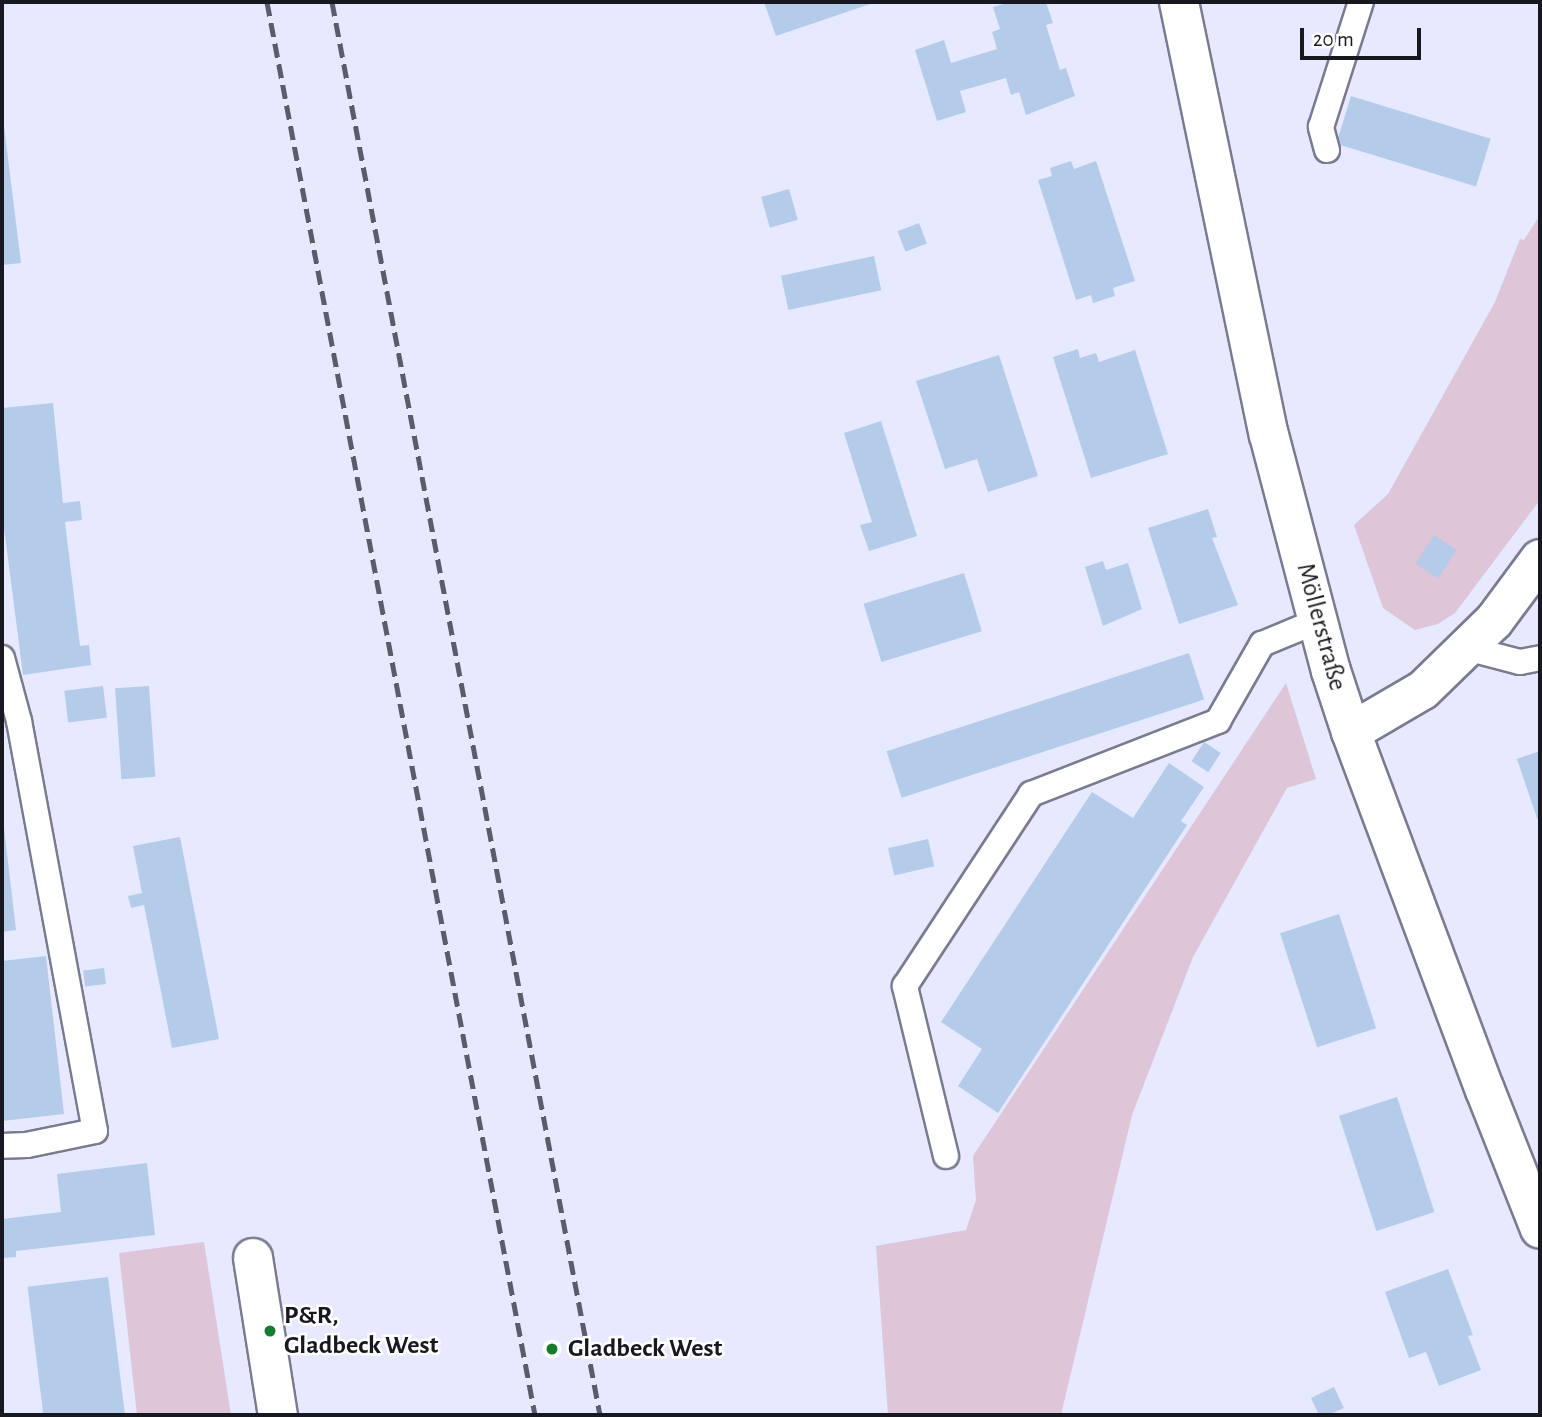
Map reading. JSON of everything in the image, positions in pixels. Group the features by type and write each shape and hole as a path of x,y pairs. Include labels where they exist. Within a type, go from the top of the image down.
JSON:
{"street":[{"name":"Möllerstraße","path":"1179,2 1269,435 1351,732 1540,1229"},
{"path":"1351,732 1423,690 1494,621 1540,559"},
{"path":"253,1258 278,1415"}],"lane":[{"path":"1326,150 1321,127 1361,2"},
{"path":"946,1156 905,986 1031,794 1218,721 1262,644 1320,620"},
{"path":"1466,648 1520,662 1540,658"},
{"path":"2,658 19,720 95,1131 27,1145 2,1146"}],"shaded area":[{"path":"1540,215 1540,500 1455,613 1438,624 1415,630 1383,608 1354,525 1388,494 1495,302 1520,239 1524,240"},
{"path":"1286,683 1316,779 1287,788 1193,957 1132,1115 1061,1415 888,1415 876,1246 966,1230 976,1200 973,1156"},
{"path":"204,1242 231,1415 137,1415 119,1253"}],"building":[{"path":"764,2 876,2 776,36"},
{"path":"1011,2 1046,2 1053,23 1046,25 1060,70 1066,68 1075,96 1026,115 1019,92 1011,95 1006,78 960,91 966,112 937,121 915,50 944,40 951,63 997,49 992,32 1000,29 993,7"},
{"path":"1351,96 1491,139 1476,187 1336,144"},
{"path":"2,110 21,263 2,265"},
{"path":"1071,161 1074,169 1096,161 1135,281 1113,288 1115,296 1093,303 1091,295 1076,300 1038,180 1052,176 1050,168"},
{"path":"789,189 798,220 770,228 761,197"},
{"path":"919,223 927,244 905,252 898,231"},
{"path":"874,256 881,290 788,310 781,276"},
{"path":"1078,349 1080,358 1096,353 1099,362 1135,350 1168,454 1091,478 1053,357"},
{"path":"999,355 1038,476 988,492 977,459 945,469 916,381"},
{"path":"53,403 63,503 80,501 82,520 65,522 80,646 89,645 91,665 23,675 2,512 2,408"},
{"path":"881,421 917,536 869,551 860,525 872,522 844,433"},
{"path":"1208,509 1217,537 1212,538 1238,605 1179,624 1148,528"},
{"path":"1434,535 1457,550 1438,578 1415,564"},
{"path":"1103,561 1106,570 1128,563 1142,609 1103,626 1085,567"},
{"path":"964,573 982,631 881,662 864,604"},
{"path":"1189,653 1204,700 902,798 887,751"},
{"path":"103,686 107,718 68,723 64,691"},
{"path":"149,686 155,777 121,779 115,688"},
{"path":"1204,742 1221,753 1208,772 1191,761"},
{"path":"1540,751 1540,827 1517,759"},
{"path":"1169,763 1204,787 1181,821 1187,825 998,1113 958,1086 982,1049 941,1022 1092,792 1133,818"},
{"path":"4,828 16,930 2,932 2,829"},
{"path":"180,837 219,1039 172,1048 144,905 131,908 128,896 142,893 133,846"},
{"path":"928,839 934,866 894,876 888,848"},
{"path":"1339,914 1376,1028 1317,1047 1280,933"},
{"path":"46,956 64,1114 2,1121 2,961"},
{"path":"104,968 106,984 85,986 83,971"},
{"path":"1397,1097 1434,1212 1376,1231 1339,1116"},
{"path":"147,1163 155,1235 16,1251 16,1257 2,1258 2,1219 61,1212 57,1174"},
{"path":"1448,1269 1473,1335 1468,1336 1481,1370 1439,1386 1426,1352 1409,1358 1385,1292"},
{"path":"108,1277 125,1415 43,1415 28,1287"},
{"path":"1334,1387 1344,1408 1328,1415 1319,1415 1311,1398"}],"railway":[{"path":"267,2 535,1415"},
{"path":"332,2 600,1415"}],"place":[{"name":"P&R, Gladbeck West","path":"270,1331"},
{"name":"Gladbeck West","path":"552,1349"}]}
